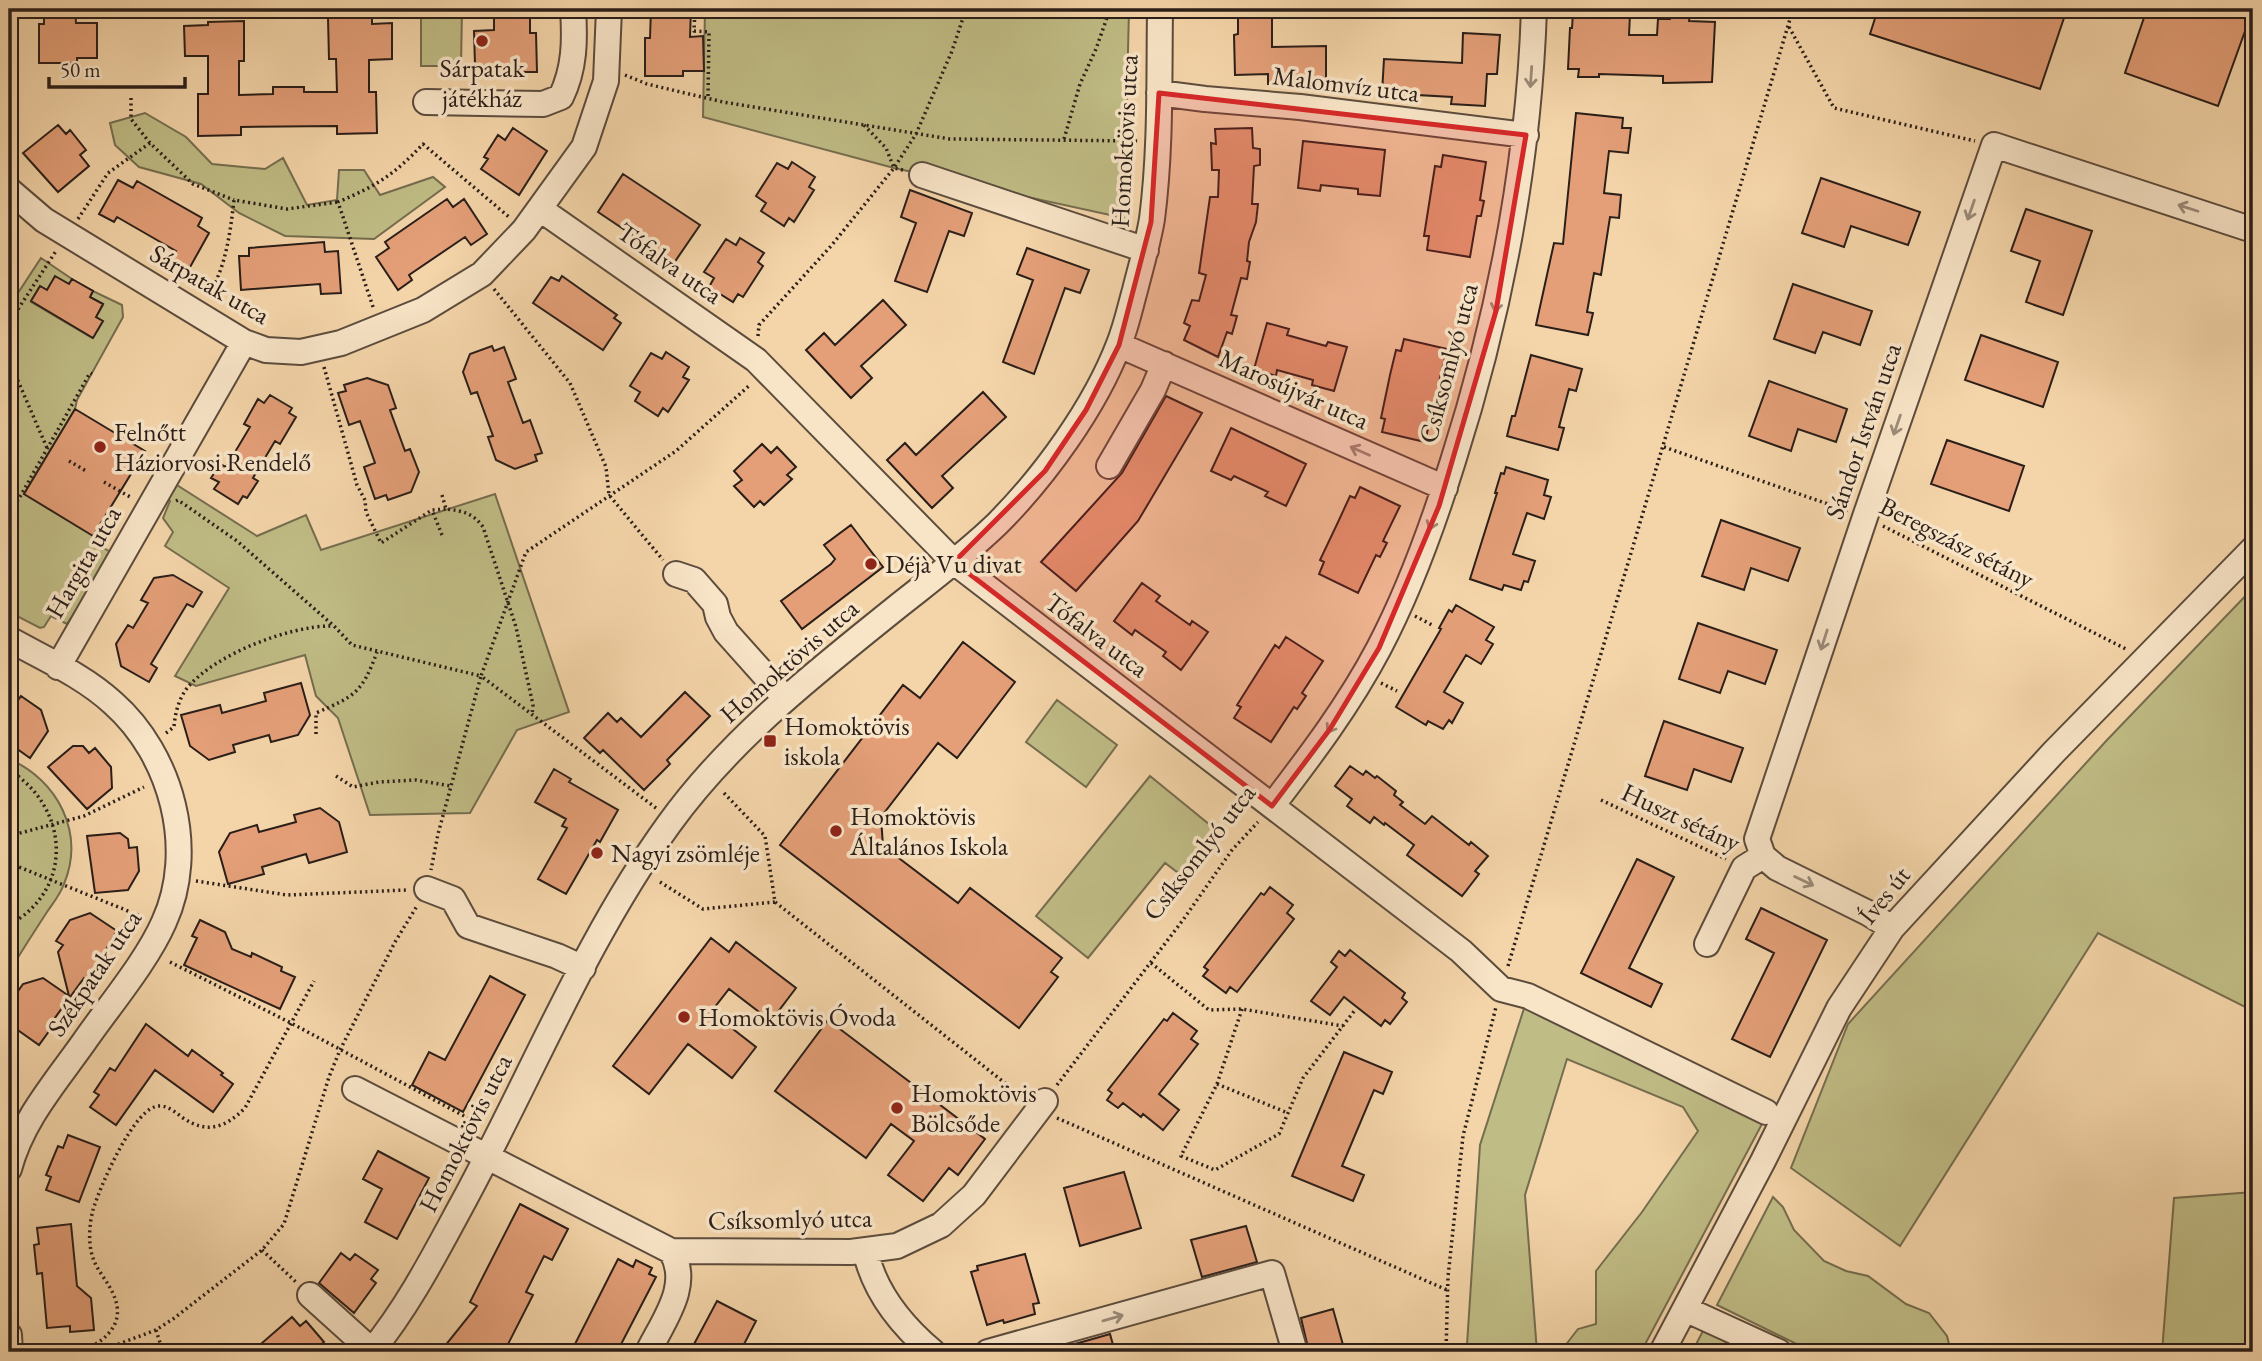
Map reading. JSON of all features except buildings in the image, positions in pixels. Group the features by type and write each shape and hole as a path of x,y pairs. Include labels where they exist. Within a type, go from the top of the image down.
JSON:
{"street":[{"path":"426,102 543,104 561,97 570,78 575,43 573,9"},
{"name":"Sárpatak utca","path":"9,190 44,220 67,235 244,342 266,350 301,352 341,343 423,310 482,274 524,230 584,147 606,81 609,9"},
{"name":"Homoktövis utca","path":"372,1352 412,1294 488,1157 583,968 642,863 671,820 731,751 785,698 997,524 1045,471 1086,410 1119,345 1146,250 1156,184 1160,9"},
{"name":"Csíksomlyó utca","path":"1272,806 1330,729 1379,648 1412,577 1445,488 1496,311 1525,135 1534,9"},
{"path":"565,89 597,111"},
{"name":"Malomvíz utca","path":"1159,93 1300,107 1525,135"},
{"path":"1994,145 2253,229"},
{"name":"Sándor István utca","path":"1753,862 1757,839 1865,517 1994,145"},
{"path":"922,175 1146,250"},
{"name":"Tófalva utca","path":"540,209 756,359 954,562 1461,951 1501,989"},
{"name":"Hargita utca","path":"58,667 244,342"},
{"name":"Marosújvár utca","path":"1119,345 1445,488"},
{"path":"1110,466 1153,390 1164,364"},
{"name":"Íves út","path":"1662,1352 1763,1161 1839,1008 1892,928 2054,752 2253,549"},
{"path":"676,575 694,580 715,604 726,632 785,698"},
{"name":"Székpatak utca","path":"9,639 112,701 131,721 149,745 164,777 176,819 176,878 173,902 164,924 136,968 30,1116 10,1156"},
{"path":"1707,944 1753,862 1777,868 1868,913 1892,928"},
{"path":"427,889 453,899 468,926 557,956 583,968"},
{"path":"1501,989 1528,996 1766,1112"},
{"name":"Csíksomlyó utca","path":"355,1089 671,1251 851,1252 897,1246 941,1226 974,1195 1041,1105"},
{"path":"865,1250 873,1277 893,1311 932,1350"},
{"path":"648,1352 679,1289 678,1263 671,1251"},
{"path":"988,1352 1272,1273 1295,1352"},
{"path":"310,1295 372,1352"},
{"path":"1685,1308 1779,1352"},
{"path":"9,1335 10,1352"}],"path":[{"path":"695,9 694,31 709,32 708,98"},
{"path":"83,1352 116,1345 156,1330 262,1250 284,1224 329,1077 340,1050 427,889 438,834 481,676 526,552 676,452 755,380 759,325 831,246 894,167 916,134 952,51 966,9"},
{"path":"1064,139 1080,84 1110,9"},
{"path":"1446,1352 1448,1290 1463,1136 1501,989 1793,9"},
{"path":"1788,25 1834,108 1994,145"},
{"path":"607,68 646,85 708,98 950,139 1139,141"},
{"path":"131,98 131,119 150,143 193,184 234,200 287,209 338,202 375,186 404,164 423,144 524,230"},
{"path":"864,125 886,148 894,167"},
{"path":"9,323 32,284 108,173 150,143"},
{"path":"198,314 217,282 228,253 234,200"},
{"path":"338,202 380,329"},
{"path":"482,274 570,383 606,467 609,495 676,575"},
{"path":"320,348 330,395 357,485 365,500 366,512 381,542 432,510 465,511 476,517 483,527 508,598 533,705 532,715"},
{"path":"9,360 49,449"},
{"path":"9,516 90,373 92,374"},
{"name":"Beregszász sétány","path":"1664,447 1865,517 2147,660"},
{"path":"69,461 86,471"},
{"path":"104,482 152,502 169,504 178,500 237,541 352,645 481,676 654,807"},
{"path":"442,495 446,509"},
{"path":"432,510 442,535"},
{"path":"149,745 174,727 176,710 188,687 219,662 289,631 334,626"},
{"path":"316,734 316,713 348,699 367,680 377,652"},
{"path":"9,770 24,779 47,807 53,824 57,852 50,880 35,905 9,925"},
{"path":"336,776 353,787 416,780 451,786"},
{"path":"9,836 84,817 164,777"},
{"path":"724,793 765,836 775,902"},
{"name":"Huszt sétány","path":"1601,800 1753,862"},
{"name":"Csíksomlyó utca","path":"1041,1105 1183,920 1232,849 1272,806"},
{"path":"9,863 164,924"},
{"path":"176,878 287,895 427,889"},
{"path":"660,882 703,909 775,902 1041,1105 1448,1290"},
{"path":"170,962 291,1023 479,1124"},
{"path":"1150,963 1209,1010 1242,1009 1343,1026"},
{"path":"83,1352 105,1338 113,1328 117,1316 114,1295 92,1258 90,1229 97,1197 110,1165 124,1141 149,1109 157,1105 167,1107 197,1126 209,1128 234,1119 245,1108 314,981"},
{"path":"1242,1009 1217,1084 1181,1156 1215,1170 1279,1134 1303,1078 1355,1010"},
{"path":"1217,1084 1288,1113"},
{"path":"262,1250 310,1295"},
{"path":"156,1330 163,1352"}],"highlighted area":[{"path":"1159,93 1526,135 1496,311 1439,506 1379,648 1330,729 1272,806 954,562 1045,471 1086,410 1119,345 1151,222"}],"shaded area":[{"path":"419,9 462,9 461,66 421,66"},
{"path":"705,9 1129,9 1124,218 894,168 703,117"},
{"path":"145,113 186,137 212,164 265,169 283,158 307,205 337,200 339,170 364,170 380,195 433,177 445,187 374,239 285,236 239,213 201,184 139,167 115,145 110,123"},
{"path":"41,258 72,279 69,284 55,277 47,290 40,286 31,302 92,338 102,321 96,317 103,305 90,297 93,291 122,305 123,317 77,400 75,409 24,494 98,538 95,543 114,554 67,624 51,616 44,627 40,628 9,612 9,292 16,296"},
{"path":"169,480 257,536 306,515 321,550 495,494 569,712 517,730 470,813 370,815 338,718 316,696 305,655 196,686 175,676 229,588 165,546 173,532 163,518 170,501 160,496"},
{"path":"2253,588 2253,1011 2098,933 1900,1246 1791,1168 1848,1024 2107,740"},
{"path":"1057,700 1117,745 1086,787 1026,742"},
{"path":"9,759 26,768 53,794 63,810 71,846 70,865 62,888 9,972"},
{"path":"1150,776 1221,834 1185,878 1165,863 1088,958 1036,916"},
{"path":"1528,996 1762,1124 1641,1352 1561,1351 1578,1329 1596,1324 1596,1271 1642,1212 1698,1131 1683,1107 1567,1059 1525,1195 1537,1352 1473,1352 1467,1345 1480,1145"},
{"path":"2253,1192 2253,1352 2162,1352 2174,1198"},
{"path":"1773,1197 1783,1207 1794,1230 1824,1261 1846,1271 1868,1276 1906,1304 1929,1313 1947,1336 1951,1352 1813,1352 1717,1305"},
{"path":"1704,1329 1742,1344 1737,1352 1692,1352"}],"place":[{"name":"Sárpatak játékház","path":"482,41"},
{"name":"Felnőtt Háziorvosi Rendelő","path":"100,447"},
{"name":"Déjà Vu divat","path":"871,564"},
{"name":"Homoktövis iskola","path":"770,741"},
{"name":"Homoktövis Általános Iskola","path":"836,831"},
{"name":"Nagyi zsömléje","path":"597,853"},
{"name":"Homoktövis Óvoda","path":"684,1017"},
{"name":"Homoktövis Bölcsőde","path":"897,1108"}]}
